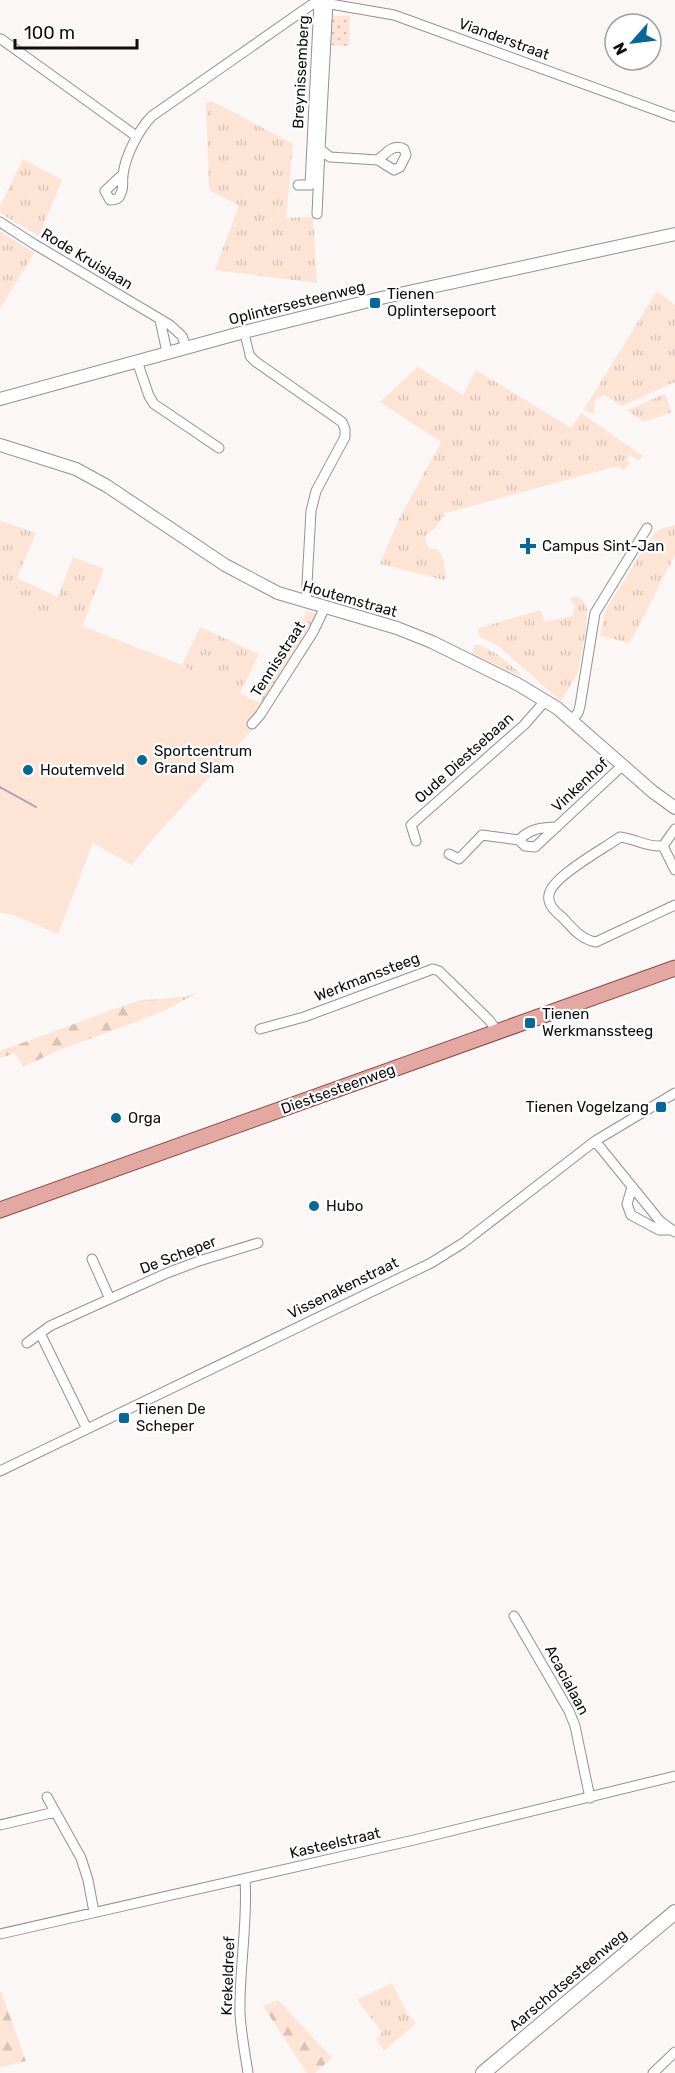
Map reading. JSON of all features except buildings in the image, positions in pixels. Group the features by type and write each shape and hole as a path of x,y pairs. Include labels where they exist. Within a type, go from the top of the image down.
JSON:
{"main road":[{"name":"Diestsesteenweg","path":"0,1210 675,968"},
{"name":"Aarschotsesteenweg","path":"483,2073 675,1912"}],"street":[{"name":"Vianderstraat","path":"324,2 394,15 675,117"},
{"name":"Breynissemberg","path":"123,174 136,136 152,116 311,5 324,2 310,185 298,185"},
{"path":"316,214 324,2"},
{"path":"1,39 136,136"},
{"path":"320,149 330,157 378,160"},
{"name":"Rode Kruislaan","path":"0,222 170,325 182,336 186,347"},
{"name":"Oplintersesteenweg","path":"0,399 186,347 440,284 675,234"},
{"path":"160,320 167,352"},
{"path":"244,332 250,356 256,362 342,422 345,429 345,437 316,491 311,511 306,602"},
{"path":"137,361 154,404 219,448"},
{"name":"Houtemstraat","path":"0,445 75,468 107,486 246,577 278,593 378,621 432,642 546,700 653,792 675,808"},
{"path":"571,720 578,713 580,706 595,613 647,528"},
{"name":"Tennisstraat","path":"252,724 313,632 325,607"},
{"name":"Oude Diestsebaan","path":"416,841 411,825 524,725 546,700"},
{"name":"Vinkenhof","path":"448,854 459,859 482,835 519,840 525,846 535,847 623,765"},
{"name":"Vinkenhof","path":"519,840 529,831 544,827 557,827"},
{"path":"663,846 675,828"},
{"path":"663,846 648,847 629,838 621,837 559,878 550,888 548,898 552,908 586,940 596,942 675,905"},
{"path":"663,846 675,870"},
{"name":"Werkmanssteeg","path":"260,1029 304,1017 433,969 439,971 489,1020 498,1032"},
{"name":"Vissenakenstraat","path":"0,1471 431,1263 463,1243 595,1141 675,1093"},
{"path":"595,1141 660,1221 674,1231"},
{"path":"632,1187 627,1204 631,1215 659,1230 674,1231"},
{"name":"De Scheper","path":"27,1343 50,1326 110,1299 199,1261 258,1243"},
{"path":"92,1259 110,1299"},
{"path":"40,1333 87,1429"},
{"name":"Acacialaan","path":"514,1616 569,1711 575,1726 590,1798"},
{"name":"Kasteelstraat","path":"0,1934 245,1879 675,1776"},
{"path":"47,1797 81,1858 94,1912"},
{"path":"0,1825 55,1812"},
{"name":"Krekeldreef","path":"245,1879 247,1908 240,2015 248,2073"},
{"path":"653,2073 675,2052"}],"green space":[{"path":"330,16 350,16 349,46 328,45"},
{"path":"212,101 293,144 286,218 313,217 317,283 215,270 239,205 209,190 206,103"},
{"path":"23,159 62,180 39,236 0,213 0,206"},
{"path":"0,231 34,253 0,309"},
{"path":"657,291 675,305 675,382 622,406 604,395 595,400 594,415 584,409"},
{"path":"418,367 463,395 476,370 571,428 581,413 643,456 638,461 630,455 626,459 630,463 624,470 613,467 446,513 425,538 428,547 439,551 442,555 447,578 444,580 380,564 399,519 441,442 380,402"},
{"path":"665,394 672,412 644,422 627,410"},
{"path":"0,521 36,533 17,578 58,597 73,557 104,569 82,626 0,599"},
{"path":"675,525 675,555 630,643 600,636 605,611 654,533"},
{"path":"575,596 582,599 587,608 586,631 577,675 561,701 498,646 480,637 478,631 479,628 537,611 541,611 544,622 573,616 575,605 569,599"},
{"path":"0,599 82,626 182,665 258,710 261,720 132,865 93,843 58,934 11,914 0,913"},
{"path":"307,611 315,613 315,618 258,710 182,665 200,627 259,654 240,693 259,703"},
{"path":"475,644 499,656 520,673 520,676 472,654"},
{"path":"199,992 166,1010 141,1020 146,1015 149,1006 147,1000 185,997"},
{"path":"147,1000 148,1011 141,1020 59,1050 23,1067 15,1053 0,1058 0,1051 137,1001"},
{"path":"392,1983 409,2016 416,2023 384,2051 376,2039 382,2032 357,2000"},
{"path":"0,1992 26,2061 0,2067"},
{"path":"278,2000 332,2058 315,2073 307,2073 263,2006"}],"waterway":[{"path":"0,787 36,807"}],"place":[{"name":"Tienen Oplintersepoort","path":"375,303"},
{"name":"Campus Sint-Jan","path":"528,546"},
{"name":"Sportcentrum Grand Slam","path":"142,760"},
{"name":"Houtemveld","path":"28,770"},
{"name":"Tienen Werkmanssteeg","path":"530,1023"},
{"name":"Tienen Vogelzang","path":"661,1107"},
{"name":"Orga","path":"116,1118"},
{"name":"Hubo","path":"314,1206"},
{"name":"Tienen De Scheper","path":"124,1418"}]}
